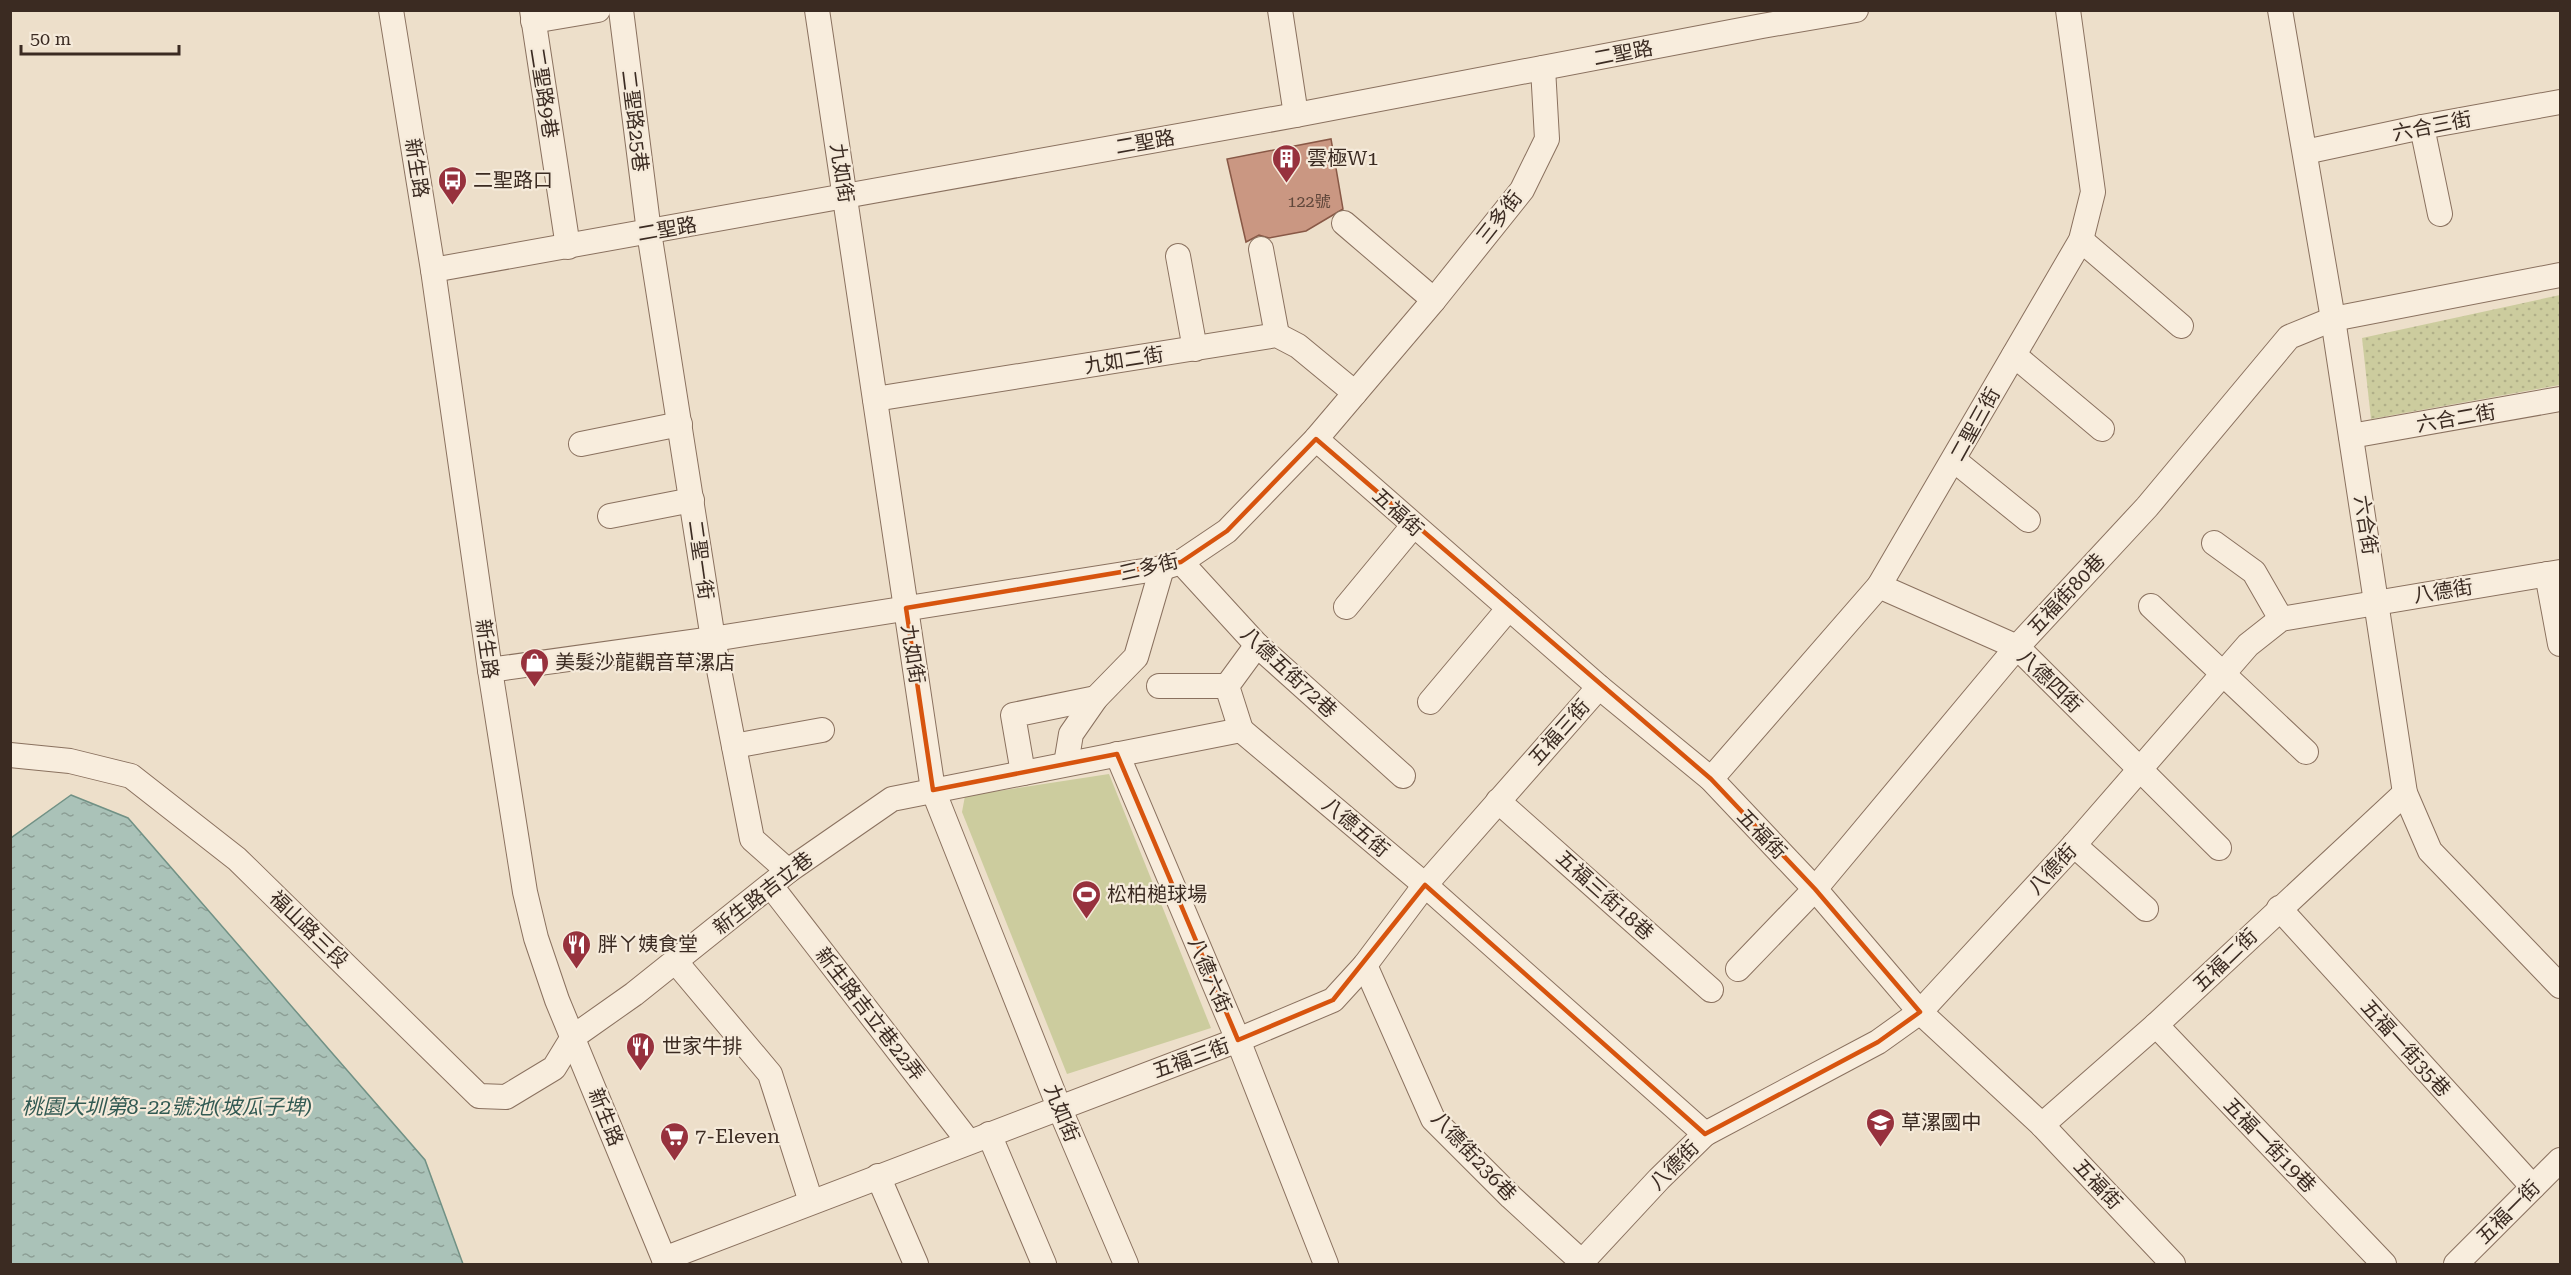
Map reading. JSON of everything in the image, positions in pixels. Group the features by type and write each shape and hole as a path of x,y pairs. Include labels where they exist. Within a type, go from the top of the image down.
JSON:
{"street":[{"name":"新生路","path":"391,10 433,270 490,670 525,892 536,938 557,1000 665,1262"},
{"path":"533,16 598,10"},
{"name":"二聖路25巷","path":"621,10 649,232"},
{"name":"九如街","path":"817,10 933,790 1059,1107 1126,1264"},
{"path":"1280,10 1296,116"},
{"name":"二聖路","path":"433,270 1296,116 1543,68 1761,18 1856,10"},
{"name":"二聖三街","path":"1711,779 1879,586 2081,240 2093,192 2068,10"},
{"name":"六合街","path":"2280,10 2333,319 2378,601 2405,792 2430,851 2560,986"},
{"name":"二聖路9巷","path":"533,16 568,247"},
{"name":"三多街","path":"490,670 713,639 1172,565 1227,531 1317,439 1434,300 1522,190 1547,139 1543,68"},
{"name":"六合三街","path":"2305,152 2422,127 2560,102"},
{"path":"2422,127 2440,213"},
{"path":"1344,223 1434,300"},
{"name":"二聖一街","path":"649,232 713,639 752,839 779,878"},
{"path":"2081,240 2181,326"},
{"path":"1261,249 1277,335 1298,346 1355,393"},
{"path":"1178,256 1195,349"},
{"path":"2333,319 2560,275"},
{"name":"五福街80巷","path":"1738,969 1815,890 2017,647 2147,507 2289,337 2333,319"},
{"name":"九如二街","path":"875,399 1277,335"},
{"path":"2014,355 2102,429"},
{"name":"六合二街","path":"2351,436 2560,399"},
{"path":"581,444 680,424"},
{"name":"五福街","path":"1317,439 1413,526 1599,687 1711,779 1815,890 1920,1012 2042,1125 2171,1264"},
{"path":"1954,460 2028,520"},
{"path":"610,516 692,500"},
{"path":"1346,607 1413,526"},
{"path":"2214,543 2254,572 2281,619"},
{"path":"1066,764 1071,734 1096,698 1136,657 1172,565"},
{"name":"八德五街72巷","path":"1172,565 1403,776"},
{"path":"2554,573 2560,644"},
{"name":"八德街","path":"1581,1263 1659,1179 1705,1134 1878,1041 1920,1012 2074,845 2248,645 2281,619 2554,573"},
{"name":"八德四街","path":"1879,586 2017,647 2219,848"},
{"path":"2151,606 2306,752"},
{"path":"1430,702 1509,608"},
{"path":"1227,686 1257,645"},
{"path":"1159,686 1227,686"},
{"path":"933,790 1241,729 1227,686"},
{"name":"五福三街","path":"665,1262 878,1176 1238,1041 1333,1000 1365,965 1425,885 1599,687"},
{"path":"1023,773 1013,715 1096,698"},
{"name":"八德五街","path":"1241,729 1425,885 1705,1134"},
{"path":"734,746 822,730"},
{"name":"八德六街","path":"1117,754 1238,1041 1326,1264"},
{"name":"福山路三段","path":"10,755 70,761 131,776 237,859 479,1096 506,1097 545,1074 554,1068 573,1037"},
{"name":"新生路吉立巷","path":"573,1037 675,961 779,878 892,799 933,790"},
{"name":"五福二街","path":"2042,1125 2156,1025 2405,792"},
{"name":"五福三街18巷","path":"1498,801 1711,990"},
{"path":"2074,845 2146,909"},
{"name":"新生路吉立巷22弄","path":"779,878 979,1138 1044,1264"},
{"name":"五福一街35巷","path":"2279,908 2533,1187"},
{"path":"675,961 770,1074 811,1202"},
{"name":"八德街236巷","path":"1365,965 1433,1119 1581,1263"},
{"name":"五福一街19巷","path":"2156,1025 2384,1264"},
{"name":"五福一街","path":"2456,1264 2560,1160"},
{"path":"878,1176 916,1264"}],"highlighted area":[{"path":"1316,439 1711,779 1815,889 1920,1012 1878,1042 1705,1134 1425,885 1333,1000 1238,1040 1117,754 933,790 906,608 1181,562 1227,531"}],"green space":[{"path":"2560,295 2560,385 2371,419 2362,338"},
{"name":"松柏槌球場","path":"1109,774 1211,1028 1067,1074 962,812 965,796"}],"water":[{"name":"桃園大圳第8-22號池(坡瓜子埤)","path":"71,795 128,818 425,1160 463,1264 11,1264 11,838"}],"building":[{"name":"雲極W1","path":"1331,139 1343,209 1306,231 1269,238 1259,235 1246,242 1227,159"}],"place":[{"name":"雲極W1","path":"1286,184"},
{"name":"二聖路口","path":"452,206"},
{"name":"美髮沙龍觀音草漯店","path":"534,688"},
{"name":"松柏槌球場","path":"1086,920"},
{"name":"胖ㄚ姨食堂","path":"577,970"},
{"name":"世家牛排","path":"641,1072"},
{"name":"草漯國中","path":"1880,1148"},
{"name":"7-Eleven","path":"674,1162"}]}
